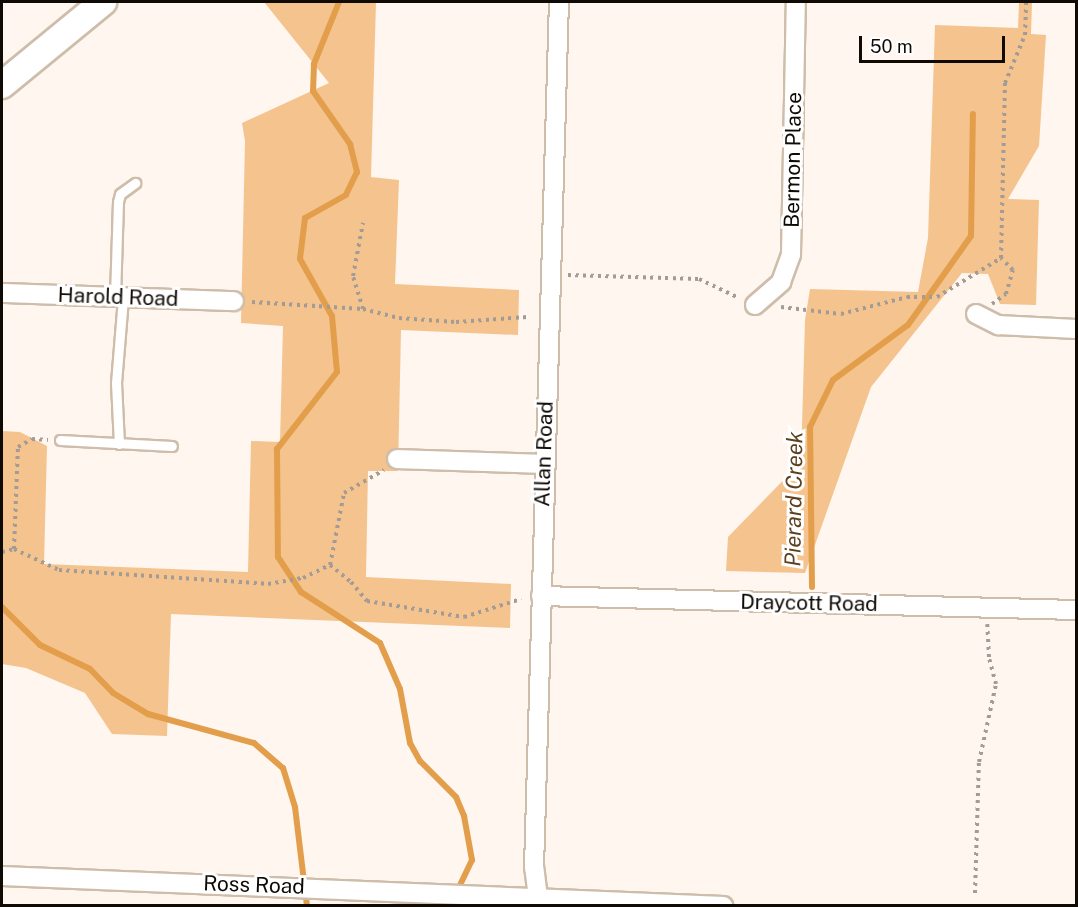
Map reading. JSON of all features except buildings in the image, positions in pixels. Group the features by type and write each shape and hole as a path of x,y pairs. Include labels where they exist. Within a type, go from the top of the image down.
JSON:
{"street":[{"path":"2,85 103,2"},
{"name":"Allan Road","path":"538,902 534,868 559,2"},
{"name":"Bermon Place","path":"755,305 781,282 791,254 796,2"},
{"name":"Harold Road","path":"2,293 234,300"},
{"path":"976,314 998,325 1077,329"},
{"path":"397,459 544,464"},
{"name":"Draycott Road","path":"541,596 1077,610"},
{"name":"Ross Road","path":"2,876 471,894 538,902 723,906"}],"lane":[{"path":"119,444 116,383 119,297 118,202 120,194 135,183"},
{"path":"60,440 172,446"}],"path":[{"path":"976,314 1005,294 1013,270 1002,258 1005,84 1025,35 1026,2"},
{"path":"363,223 353,276 363,309"},
{"path":"552,274 699,279 755,305 842,314 907,297 938,297 1002,258"},
{"path":"234,300 306,308 363,309 399,318 456,322 528,317"},
{"path":"14,549 18,447 32,439 60,440"},
{"path":"330,565 344,493 397,459"},
{"path":"2,552 14,549 59,570 268,584 303,578 330,565"},
{"path":"330,565 367,601 464,616 521,599"},
{"path":"975,893 979,762 996,684 989,657 986,608"}],"shaded area":[{"path":"264,2 376,2 371,177 399,180 395,284 519,290 518,335 401,330 398,471 368,471 366,577 511,584 510,628 171,614 167,736 112,734 85,693 26,668 2,664 2,431 20,432 47,446 44,564 248,572 251,441 280,442 283,326 241,323 245,141 242,123 329,83"},
{"path":"1019,2 1032,2 1031,34 1046,35 1039,146 1008,199 1039,200 1036,305 1000,304 988,274 962,273 871,387 805,573 726,571 728,537 801,462 805,320 810,289 918,292 928,238 935,25 1018,28"}],"waterway":[{"path":"339,2 314,64 313,91 350,144 357,172 346,195 305,218 300,259 332,316 337,372 277,449 278,557 301,592 380,643 400,689 410,743 420,761 456,797 464,816 472,860 450,906"},
{"name":"Pierard Creek","path":"812,587 810,427 833,380 908,325 971,236 973,114"},
{"path":"2,607 40,645 90,669 113,693 148,714 254,743 283,768 295,807 307,906"}]}
